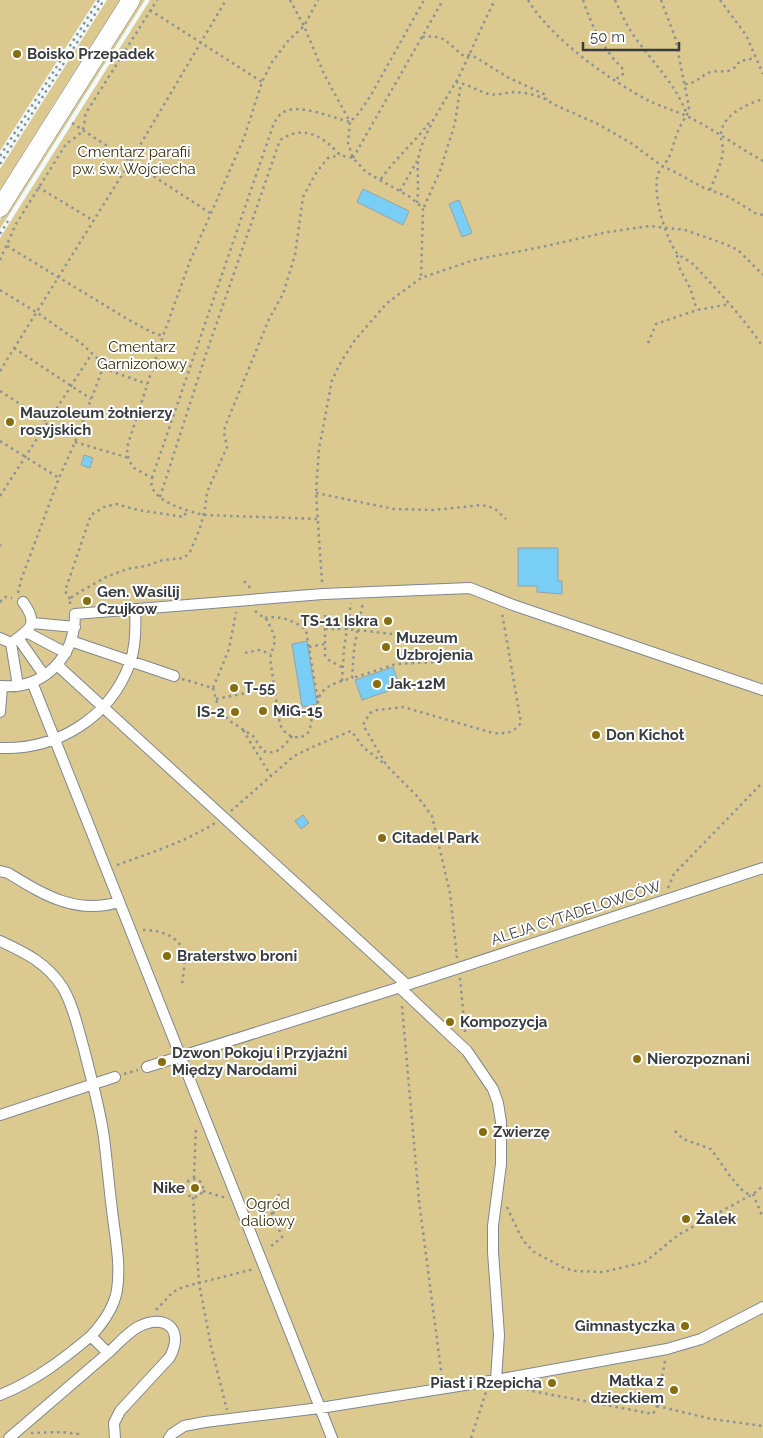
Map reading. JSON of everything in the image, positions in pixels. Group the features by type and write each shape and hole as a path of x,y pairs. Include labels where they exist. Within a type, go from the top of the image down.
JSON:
{"street":[{"path":"0,208 131,0"},
{"path":"0,712 1,686 18,686 32,682 57,665 66,653 71,641 75,628 75,614 323,594 470,588 763,690"},
{"path":"20,601 31,614 32,623"},
{"path":"0,748 33,746 55,740 74,731 88,721 103,706 124,677 130,662 136,626 135,609"},
{"path":"10,640 32,623 75,628"},
{"path":"10,640 66,653"},
{"path":"10,640 44,675"},
{"path":"10,640 18,686"},
{"path":"71,641 175,677"},
{"path":"57,665 403,986 467,1051 493,1089 502,1122 502,1164 493,1226 499,1335 496,1380"},
{"path":"32,682 332,1438"},
{"name":"ALEJA CYTADELOWCÓW","path":"147,1067 403,986 763,868"},
{"path":"0,871 8,873 61,902 77,906 104,907 119,902"},
{"path":"0,941 31,956 51,972 63,989 74,1012 93,1084 104,1137 118,1274 117,1291 109,1311 91,1336 58,1364 36,1378 0,1395"},
{"path":"0,1115 115,1077"},
{"path":"169,1438 184,1426 320,1408 496,1380 667,1349 701,1339 763,1307"},
{"path":"11,1436 137,1328 156,1322 166,1324 172,1328 176,1337 175,1347 170,1356 120,1411 114,1424 115,1438"},
{"path":"91,1336 108,1353"}],"path":[{"path":"0,156 99,0"},
{"path":"0,164 104,0"},
{"path":"0,260 16,224 38,187 66,144 83,130 86,113 157,0"},
{"path":"0,371 130,162 226,0"},
{"path":"290,0 304,26 324,74 350,122 348,143 353,158 366,172 381,179 424,208"},
{"path":"152,478 134,468 129,458 128,444 146,384 190,261 244,138 262,82 272,62 288,41 304,26 318,0"},
{"path":"350,122 359,113 371,94 424,0"},
{"path":"353,158 443,0"},
{"path":"400,191 418,160 434,119 470,55 480,28 495,0"},
{"path":"528,0 544,24 615,80 652,102 688,116 763,161"},
{"path":"583,0 590,22 599,38 609,55 623,69 623,74 615,80"},
{"path":"615,0 627,26 677,93 688,116"},
{"path":"661,0 675,38 689,107 688,116 680,125 670,156 658,172 656,180 664,227 677,254 679,267 690,288 697,310"},
{"path":"720,0 746,35 763,74"},
{"path":"150,10 262,82"},
{"path":"422,37 435,36 441,38 453,45 464,56 470,55 475,57 509,78 544,94 552,104 598,124 630,143 662,166 710,190 730,197 763,215"},
{"path":"685,84 697,82 712,72 728,72 734,69 740,61 755,58"},
{"path":"456,82 490,94 500,95 515,92 548,100"},
{"path":"421,278 424,208 440,171 455,123 461,83"},
{"path":"710,190 724,148 720,135 730,116 752,102 763,99"},
{"path":"317,519 204,515 187,510 160,497 152,490 150,484 274,123 280,114 295,108 350,122"},
{"path":"381,179 421,133 427,123 434,119"},
{"path":"70,122 210,213"},
{"path":"160,497 205,357 280,140 291,133 313,134 329,144 340,155"},
{"path":"70,599 106,577 163,560 184,558 190,552 204,515 207,492 227,447 225,427 268,319 284,294 295,255 303,197 316,173 328,158 340,155 353,158"},
{"path":"418,160 418,203"},
{"path":"38,187 94,221"},
{"path":"323,594 316,493 319,449 332,380 355,340 387,303 421,278 474,260 608,232 650,226 685,230 725,244 738,250 763,275"},
{"path":"7,246 129,320 163,336"},
{"path":"677,254 689,260 730,304 753,331 763,347"},
{"path":"0,290 82,344 111,371 146,384"},
{"path":"648,343 656,324 697,310 730,304"},
{"path":"14,348 91,399"},
{"path":"0,496 92,354"},
{"path":"20,601 21,580 104,365"},
{"path":"0,391 48,422"},
{"path":"0,441 59,478"},
{"path":"75,442 129,458"},
{"path":"316,493 394,509 434,510 482,505 494,508 506,519"},
{"path":"75,614 65,591 91,515 104,507 116,504 138,510 184,517 187,510"},
{"path":"352,678 354,649 365,593"},
{"path":"0,602 5,597 12,598"},
{"path":"387,766 363,725 370,714 377,710 403,708 493,733 508,734 521,723 500,600"},
{"path":"236,602 229,649 213,688 219,710 230,721 253,736 261,749 266,752 271,753 282,749 292,736"},
{"path":"342,681 346,629 351,603"},
{"path":"257,613 265,618 274,635 275,641 270,658 280,725 285,733 292,736 301,737 309,732 314,709 321,694 336,682 396,664 439,662 439,639 346,629 325,629"},
{"path":"325,615 325,655 342,668"},
{"path":"265,618 272,616 280,618 306,630 318,703"},
{"path":"309,647 325,644"},
{"path":"245,653 259,650 271,654"},
{"path":"175,677 213,688"},
{"path":"216,700 246,693"},
{"path":"242,729 271,776"},
{"path":"106,869 203,831 224,818 294,756 317,744 351,731 364,748 387,766 418,797 432,816 450,893 467,1051"},
{"path":"668,898 667,893 674,874 763,782"},
{"path":"132,933 144,930 153,931 171,936 179,942 183,949 184,959 182,984"},
{"path":"403,986 419,1200 443,1388"},
{"path":"115,1077 147,1067"},
{"path":"194,1178 196,1124"},
{"path":"675,1131 683,1139 711,1149 730,1176 749,1196"},
{"path":"194,1178 203,1184 203,1191 199,1196 193,1197 186,1193 185,1185 187,1181 194,1178"},
{"path":"496,1198 508,1208 520,1235 534,1252 564,1268 586,1272 603,1272 645,1262 678,1235 753,1194 763,1186"},
{"path":"203,1191 213,1194"},
{"path":"260,1256 282,1237 273,1214 279,1194"},
{"path":"753,1194 763,1218"},
{"path":"193,1197 199,1283 211,1346 230,1419"},
{"path":"246,1205 273,1214"},
{"path":"156,1309 173,1292 199,1283 264,1266"},
{"path":"471,1438 487,1391 496,1380 532,1391 653,1414 657,1406 667,1349"},
{"path":"657,1406 712,1419 763,1426"},
{"path":"11,1436 62,1432 78,1434 80,1438"}],"green space":[{"path":"0,0 96,0 0,151"},
{"path":"107,0 123,0 0,194 0,169"},
{"path":"139,0 145,0 0,229 0,220"},
{"name":"Citadel Park","path":"150,0 763,0 763,1438 0,1438 0,238"}],"building":[{"path":"363,189 409,211 403,225 357,202"},
{"path":"459,200 472,233 462,237 449,204"},
{"path":"84,455 93,458 90,468 81,465"},
{"path":"518,548 558,548 558,581 562,581 562,594 537,592 537,586 518,586"},
{"path":"307,641 317,704 302,707 292,644"},
{"path":"393,667 400,687 362,700 355,680"},
{"path":"303,815 309,823 301,829 295,821"}],"place":[{"name":"Boisko Przepadek","path":"17,54"},
{"name":"Mauzoleum żołnierzy rosyjskich","path":"10,422"},
{"name":"Gen. Wasilij Czujkow","path":"87,601"},
{"name":"TS-11 Iskra","path":"388,621"},
{"name":"Muzeum Uzbrojenia","path":"386,647"},
{"name":"Jak-12M","path":"377,684"},
{"name":"T-55","path":"234,688"},
{"name":"MiG-15","path":"263,711"},
{"name":"IS-2","path":"235,712"},
{"name":"Don Kichot","path":"596,735"},
{"name":"Citadel Park","path":"382,838"},
{"name":"Braterstwo broni","path":"167,956"},
{"name":"Kompozycja","path":"450,1022"},
{"name":"Nierozpoznani","path":"637,1059"},
{"name":"Dzwon Pokoju i Przyjaźni Między Narodami","path":"162,1062"},
{"name":"Zwierzę","path":"483,1132"},
{"name":"Nike","path":"195,1188"},
{"name":"Żalek","path":"686,1219"},
{"name":"Gimnastyczka","path":"685,1326"},
{"name":"Piast i Rzepicha","path":"552,1383"},
{"name":"Matka z dzieckiem","path":"674,1390"}],"park label":[{"name":"Cmentarz parafii pw. św. Wojciecha","path":"134,160"},
{"name":"Cmentarz Garnizonowy","path":"142,356"},
{"name":"Ogród daliowy","path":"268,1212"}]}
